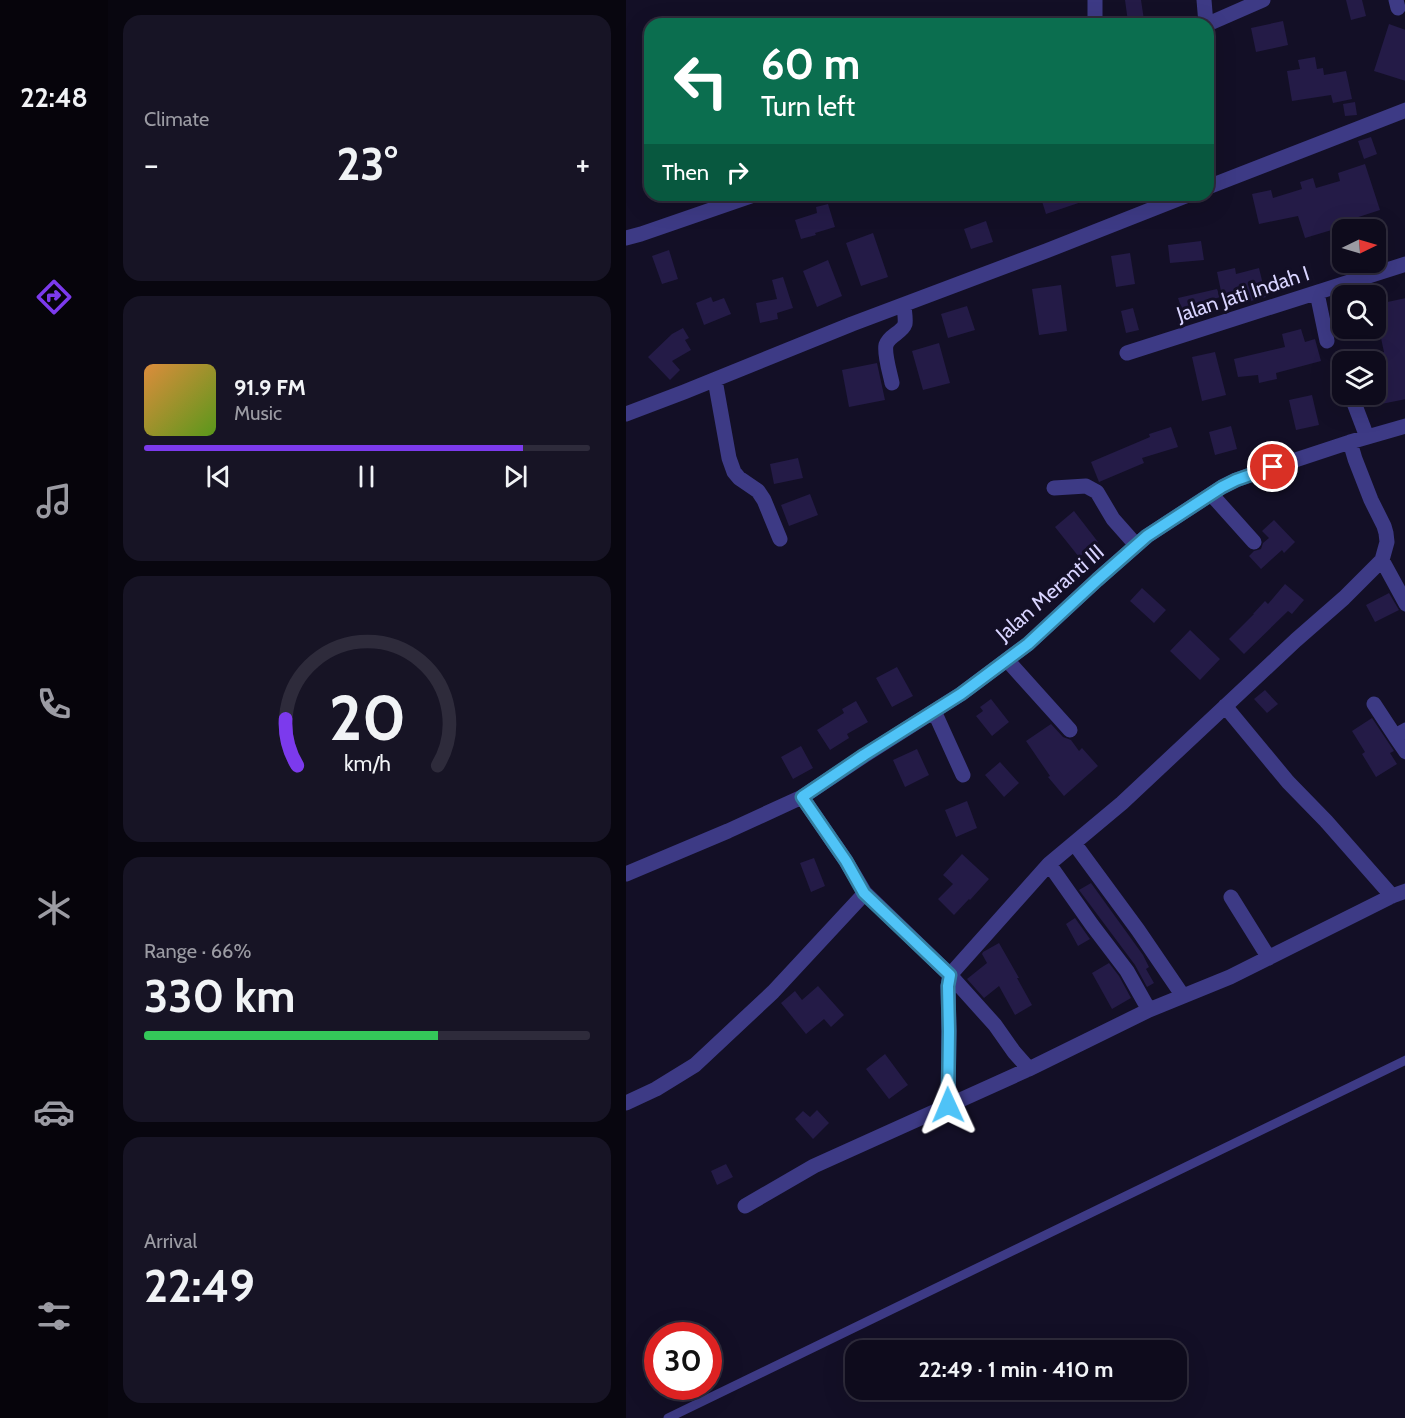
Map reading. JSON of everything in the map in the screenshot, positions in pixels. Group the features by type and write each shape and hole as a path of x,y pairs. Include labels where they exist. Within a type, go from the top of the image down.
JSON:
{"street":[{"path":"1095,0 1095,18"},
{"path":"1204,0 1206,18"},
{"path":"1214,21 1262,0"},
{"path":"1214,185 1406,110"},
{"path":"626,238 722,201"},
{"path":"626,414 1046,251 1149,202"},
{"name":"Jalan Jati Indah I","path":"1127,353 1406,264"},
{"path":"1317,293 1327,341"},
{"path":"892,383 886,345 903,327 904,305"},
{"path":"715,380 734,472 758,491 780,539"},
{"path":"1355,405 1367,437"},
{"name":"Jalan Meranti III","path":"626,874 802,797 961,694 1028,644 1147,536 1211,494 1236,480 1406,426"},
{"path":"948,1105 948,986 950,975 1049,864 1122,803 1344,598 1382,560 1387,542 1386,533 1371,500 1350,442"},
{"path":"1054,488 1086,486 1097,492 1113,519 1136,545"},
{"path":"1211,494 1254,542"},
{"path":"1382,560 1406,604"},
{"path":"1007,660 1070,730"},
{"path":"1374,704 1400,733 1406,752"},
{"path":"745,1206 814,1166 1029,1069 1149,1010 1230,977 1399,893 1288,782 1225,706"},
{"path":"934,711 963,775"},
{"path":"802,797 846,861 864,893 950,975 995,1024 1029,1069"},
{"path":"1074,843 1183,996"},
{"path":"1049,864 1127,971 1149,1010"},
{"path":"626,1102 656,1089 695,1065 773,992 864,893"},
{"path":"1231,897 1270,958"}],"lane":[{"path":"668,1418 1406,1060"}],"building":[{"path":"1125,0 1141,0 1144,18 1127,18"},
{"path":"1346,0 1362,0 1366,16 1351,20"},
{"path":"1283,21 1288,45 1256,52 1251,28"},
{"path":"1389,24 1406,30 1406,81 1374,71"},
{"path":"1315,57 1317,69 1323,68 1324,75 1346,71 1352,99 1333,103 1331,95 1292,101 1287,71 1300,69 1298,60"},
{"path":"1355,102 1357,115 1345,116 1343,104"},
{"path":"1371,137 1377,154 1364,159 1358,141"},
{"path":"1365,164 1380,210 1352,219 1332,219 1332,230 1305,238 1298,216 1259,224 1252,194 1271,190 1273,198 1302,189 1300,182 1313,178 1316,188 1340,181 1338,173"},
{"path":"1042,201 1084,201 1046,214"},
{"path":"828,204 835,227 801,239 795,220 817,213 816,207"},
{"path":"986,221 993,242 971,249 964,229"},
{"path":"873,233 888,277 861,286 846,243"},
{"path":"1201,241 1204,260 1170,263 1168,245"},
{"path":"669,250 678,279 662,284 652,256"},
{"path":"1130,253 1135,284 1116,287 1111,256"},
{"path":"828,260 842,296 817,307 803,271"},
{"path":"1235,268 1236,274 1259,268 1266,297 1247,302 1245,297 1223,301 1217,272"},
{"path":"783,277 793,308 777,313 778,319 760,323 756,303 777,299 772,280"},
{"path":"1061,285 1067,331 1039,335 1032,289"},
{"path":"1217,289 1220,297 1182,310 1178,298"},
{"path":"711,297 713,302 724,298 731,314 704,325 696,303"},
{"path":"1406,298 1406,399 1386,403 1386,351 1384,351 1381,339 1386,339 1386,302"},
{"path":"967,306 975,330 948,338 941,314"},
{"path":"1133,308 1139,330 1126,333 1121,311"},
{"path":"683,328 689,338 685,340 691,350 672,361 680,370 670,380 648,357 672,334"},
{"path":"1301,329 1305,342 1315,339 1321,361 1276,373 1277,379 1259,383 1258,375 1238,377 1234,359 1285,347 1282,334"},
{"path":"939,343 950,383 923,390 912,351"},
{"path":"1215,352 1226,395 1202,401 1192,357"},
{"path":"877,363 885,400 849,407 842,370"},
{"path":"1312,395 1319,425 1296,430 1289,400"},
{"path":"1231,426 1237,449 1215,455 1209,432"},
{"path":"1171,427 1178,447 1142,458 1144,463 1099,482 1091,462 1150,437 1149,434"},
{"path":"798,458 803,478 774,484 770,464"},
{"path":"810,494 818,515 789,526 781,505"},
{"path":"1074,511 1098,542 1079,557 1055,527"},
{"path":"1274,520 1295,542 1284,553 1282,550 1261,569 1249,556 1261,549 1263,543 1269,538 1262,531"},
{"path":"1285,584 1304,600 1292,614 1288,611 1244,654 1229,639 1265,601 1268,604"},
{"path":"1142,588 1166,610 1154,623 1130,601"},
{"path":"1389,593 1399,610 1375,622 1366,605"},
{"path":"1190,630 1220,659 1200,680 1170,651"},
{"path":"897,667 913,696 892,707 876,678"},
{"path":"1265,690 1278,704 1267,713 1254,699"},
{"path":"991,699 1009,722 992,736 976,716 983,711 980,707"},
{"path":"856,701 868,722 847,734 849,738 830,750 817,730 844,713 842,709"},
{"path":"1372,718 1394,751 1390,753 1397,764 1376,777 1362,754 1365,752 1352,731"},
{"path":"1051,724 1063,737 1071,740 1079,751 1082,748 1098,766 1064,796 1048,777 1050,776 1026,741"},
{"path":"801,746 813,768 793,779 781,757"},
{"path":"917,749 929,775 905,787 893,760"},
{"path":"1000,762 1019,783 1004,797 985,775"},
{"path":"967,801 977,828 956,837 945,810"},
{"path":"962,854 989,879 954,915 938,899 953,884 943,875"},
{"path":"814,858 825,886 811,892 800,863"},
{"path":"1091,883 1143,955 1149,967 1146,969 1154,983 1147,987 1135,965 1079,890"},
{"path":"1075,918 1090,939 1078,946 1066,924"},
{"path":"999,943 1032,1005 1015,1015 999,986 984,998 967,979 987,963 983,952"},
{"path":"1109,963 1131,998 1112,1009 1092,973"},
{"path":"818,986 844,1015 831,1027 824,1019 806,1034 781,1003 795,991 802,1000"},
{"path":"885,1054 908,1085 889,1099 866,1069"},
{"path":"817,1110 829,1123 813,1139 795,1119 803,1111 810,1117"},
{"path":"726,1164 733,1177 717,1185 711,1171"}],"route":[{"path":"948,1105 948,986 950,975 864,893 846,861 802,797 961,694 1028,644 1147,536 1222,487 1273,467"}]}
